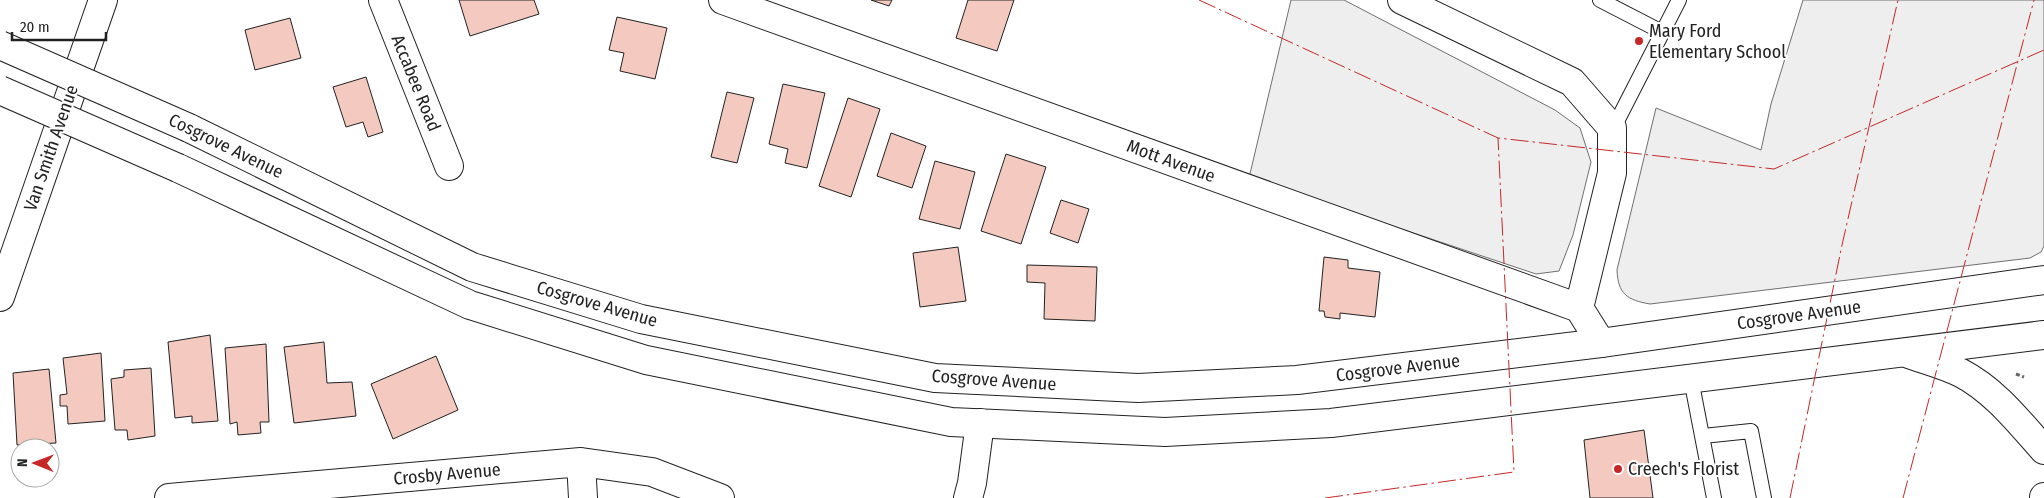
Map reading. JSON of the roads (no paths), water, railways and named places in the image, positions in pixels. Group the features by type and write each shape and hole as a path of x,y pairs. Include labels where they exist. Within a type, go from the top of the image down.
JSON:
{"main road":[{"name":"Van Smith Avenue","path":"0,297 103,0"},
{"name":"Accabee Road","path":"383,0 449,166"},
{"name":"Mott Avenue","path":"723,0 1579,308"},
{"path":"1402,0 1572,82 1612,128 1612,173 1579,308 1601,343"},
{"name":"Cosgrove Avenue","path":"0,45 189,128 472,267 641,319 935,378 1138,388 1297,380 1601,343 2044,280"},
{"path":"0,90 178,168 470,305 646,360 951,422 1165,432 1331,423 2044,335"},
{"path":"1906,353 1961,374 1980,386 1998,400 2044,450"},
{"path":"968,498 972,483 980,423"},
{"path":"581,462 583,498"},
{"name":"Crosby Avenue","path":"169,498 581,462 652,472 720,498"}],"lane":[{"path":"1600,0 1662,32"},
{"path":"1612,131 1679,0"},
{"path":"1692,379 1714,498"},
{"path":"1703,436 1751,431 1764,498"}],"place":[{"name":"Mary Ford Elementary School","path":"1639,41"},
{"name":"Creech's Florist","path":"1618,469"}]}
